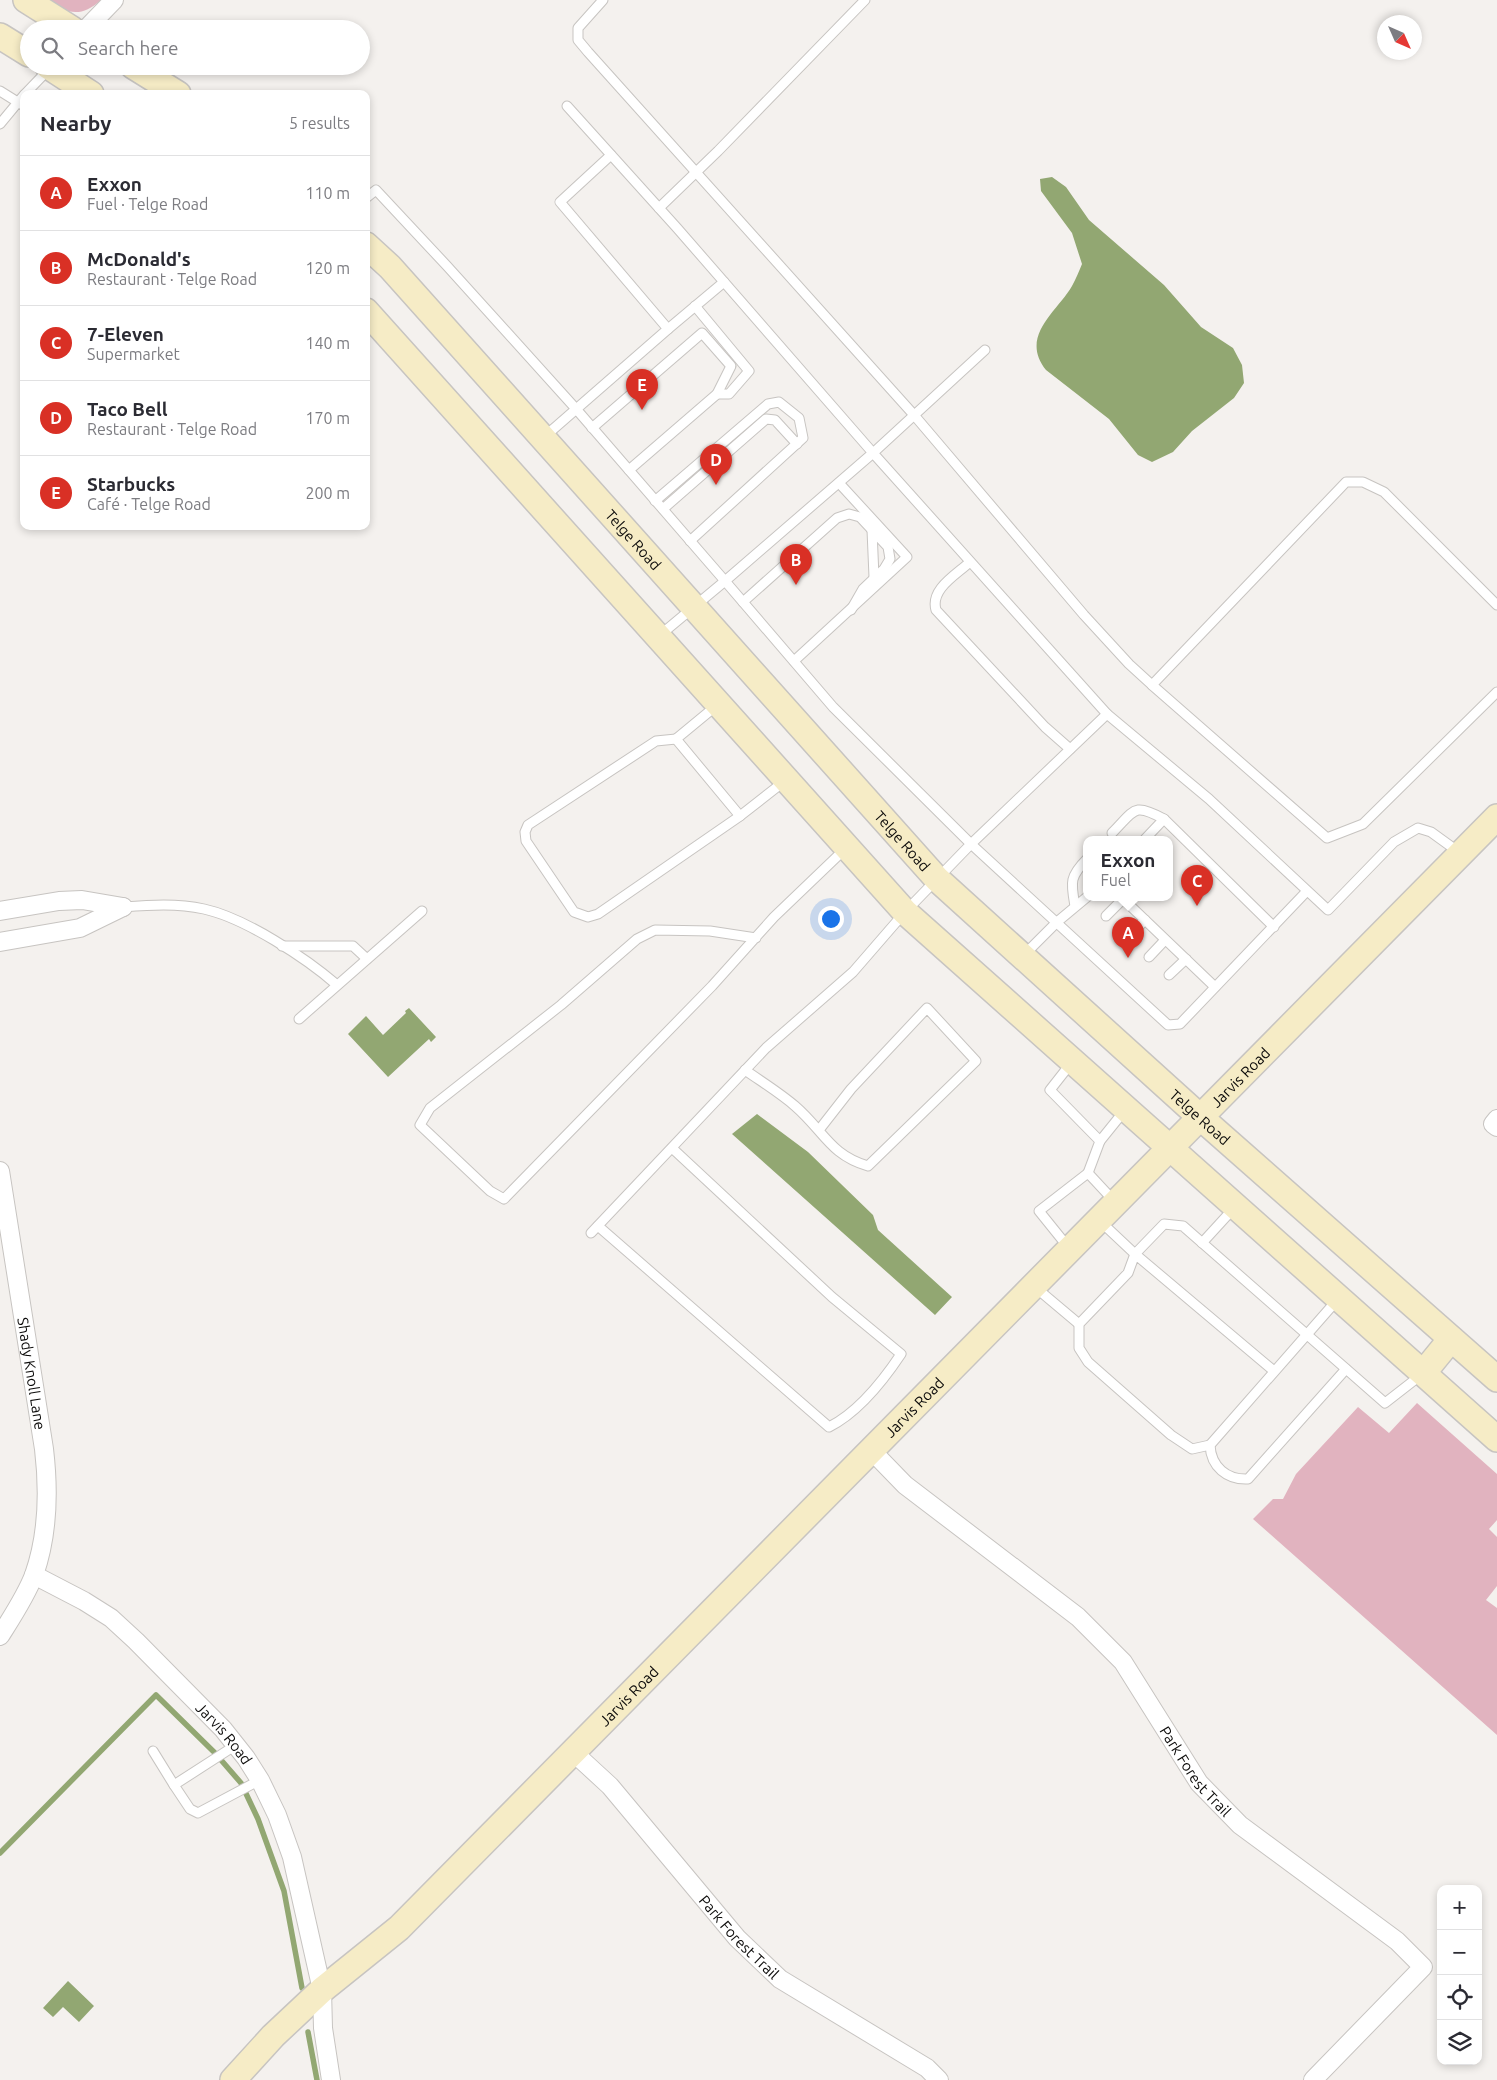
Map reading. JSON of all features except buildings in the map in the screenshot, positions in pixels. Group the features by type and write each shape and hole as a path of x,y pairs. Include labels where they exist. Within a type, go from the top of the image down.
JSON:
{"main road":[{"path":"26,0 58,20"},
{"path":"0,36 20,48"},
{"path":"62,75 85,90"},
{"path":"147,75 172,90"},
{"name":"Telge Road","path":"370,249 390,267 937,879 1200,1117 1497,1379"},
{"path":"370,315 905,912 1424,1372 1497,1439"},
{"name":"Jarvis Road","path":"322,1990 399,1928 1497,816"},
{"path":"1424,1372 1452,1339"},
{"path":"233,2080 273,2036 322,1990"}],"street":[{"path":"95,20 114,0"},
{"path":"0,911 59,900 82,900 123,907"},
{"path":"0,942 80,928 123,907"},
{"name":"Shady Knoll Lane","path":"0,1171 44,1449 48,1487 44,1530 34,1575 0,1636"},
{"name":"Park Forest Trail","path":"872,1451 905,1485 1078,1617 1122,1662 1199,1783 1240,1825 1397,1941 1423,1967 1313,2080"},
{"name":"Jarvis Road","path":"34,1575 84,1601 111,1618 136,1641 236,1745 260,1780 278,1815 292,1857 322,1990 323,2028 331,2080"},
{"name":"Park Forest Trail","path":"573,1752 610,1786 737,1938 780,1978 927,2068 940,2080"}],"lane":[{"path":"603,0 578,28 578,40 914,414 1084,615 1129,664 1327,838 1362,824 1497,692"},
{"path":"659,208 697,172 865,0"},
{"path":"28,90 42,75"},
{"path":"0,92 20,103 0,124"},
{"path":"567,106 659,208 872,453 1107,714 1209,799 1328,910 1394,842 1418,828 1431,832 1461,853"},
{"path":"611,155 560,202 668,330"},
{"path":"370,195 376,190 447,266 629,470 833,707 971,844 1057,922 1082,941 1145,1000 1168,1025 1180,1024 1307,891"},
{"path":"543,438 724,282"},
{"path":"695,306 749,371 729,394 717,394"},
{"path":"592,428 702,333 731,366 717,394 629,470"},
{"path":"658,637 839,483 985,350"},
{"path":"655,501 768,404 779,402 799,418 800,441"},
{"path":"663,509 766,419 775,420 800,441"},
{"path":"690,541 800,441"},
{"path":"1152,685 1346,482 1364,482 1384,492 1497,605"},
{"path":"794,661 907,557 839,483"},
{"path":"743,602 837,518 849,514 860,517 888,546 890,559 863,589 851,610"},
{"path":"872,530 874,578"},
{"path":"970,562 937,592 934,602 936,610 1045,727 1070,749"},
{"path":"718,704 676,739 656,742 528,825 525,832 526,841 574,912 588,917 598,914 740,816 786,780"},
{"path":"592,1233 772,1042 853,972 905,912 971,844 1107,714"},
{"path":"676,739 740,816"},
{"path":"1112,833 1134,810 1144,808 1164,819 1274,927"},
{"path":"1148,836 1164,819"},
{"path":"756,938 710,931 655,930 637,939 561,1006 430,1108 420,1125 490,1191 504,1198 756,938 774,917 847,848"},
{"path":"1075,906 1071,882 1077,869 1083,863"},
{"path":"1021,957 1083,900"},
{"path":"1106,916 1119,901"},
{"path":"1125,901 1215,987"},
{"path":"123,907 171,904 205,909 245,925 317,968 337,985"},
{"path":"299,1019 422,911"},
{"path":"1128,937 1145,920"},
{"path":"1149,957 1166,940"},
{"path":"280,946 353,946 367,959"},
{"path":"1169,975 1186,959"},
{"path":"745,1070 795,1106 819,1130 837,1152 852,1161 868,1166 976,1061 927,1008 851,1090 819,1130"},
{"path":"1073,1061 1050,1090 1100,1141"},
{"path":"1070,1250 1039,1211 1088,1173 1100,1141 1127,1109"},
{"path":"598,1226 829,1427 838,1422 884,1380 901,1354 832,1297 672,1148"},
{"path":"1088,1173 1107,1211 1135,1254 1274,1371"},
{"path":"1202,1243 1236,1206"},
{"path":"1078,1324 1128,1273 1135,1254 1164,1224 1184,1226 1386,1403 1424,1372"},
{"path":"1034,1286 1078,1324 1079,1348 1088,1362 1182,1443 1192,1449 1210,1445 1306,1333 1339,1298"},
{"path":"1210,1445 1218,1468 1234,1479 1248,1479 1346,1369"},
{"path":"174,1785 236,1745"},
{"path":"153,1752 190,1810 198,1813 260,1780"}],"shaded area":[{"path":"45,0 101,0 86,10 73,12"},
{"path":"1052,177 1066,187 1089,220 1164,285 1201,327 1233,348 1242,365 1244,383 1234,398 1192,431 1173,452 1152,462 1138,455 1109,419 1046,370 1039,358 1038,335 1043,325 1072,286 1082,264 1072,233 1041,191 1040,179"},
{"path":"409,1008 436,1037 431,1042 429,1039 388,1077 348,1034 366,1016 383,1035"},
{"path":"757,1114 808,1152 873,1215 878,1230 952,1297 935,1315 732,1134"},
{"path":"1417,1403 1497,1474 1497,1520 1489,1529 1497,1537 1497,1586 1486,1600 1497,1608 1497,1735 1253,1519 1273,1499 1283,1499 1296,1474 1358,1407 1389,1433"},
{"path":"68,1981 94,2006 79,2022 63,2007 53,2017 43,2008"}],"waterway":[{"path":"0,1853 156,1695 215,1753 241,1783 258,1819 284,1891 302,1988"},
{"path":"308,2032 317,2080"}],"place":[{"name":"Starbucks","path":"642,410"},
{"name":"Taco Bell","path":"716,485"},
{"name":"McDonald's","path":"796,585"},
{"name":"7-Eleven","path":"1197,906"},
{"name":"Exxon","path":"1128,958"}]}
